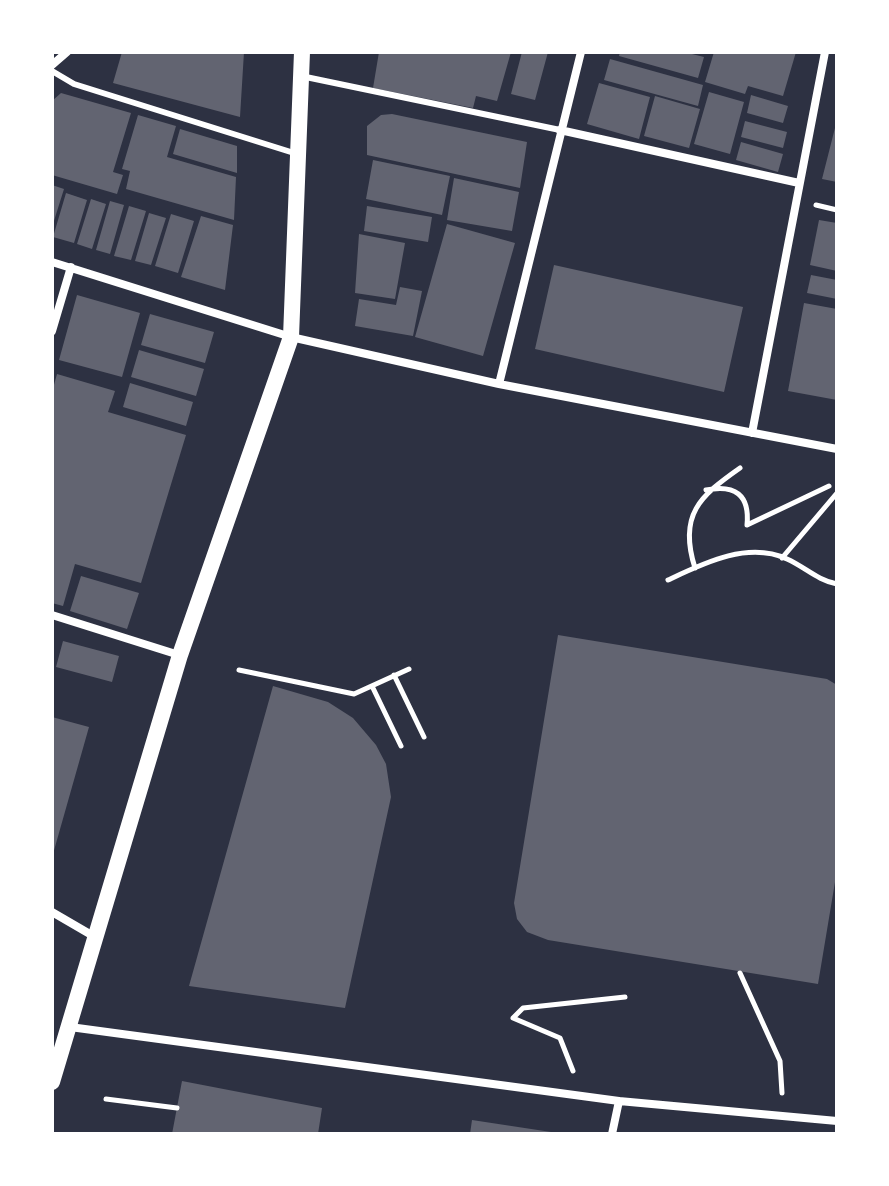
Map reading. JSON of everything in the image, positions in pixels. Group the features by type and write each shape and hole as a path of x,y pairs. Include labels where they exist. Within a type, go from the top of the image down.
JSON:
{"main road":[{"path":"52,1082 180,655 291,337 302,52"}],"street":[{"path":"52,65 67,52"},
{"path":"499,384 581,52"},
{"path":"752,433 825,52"},
{"path":"560,130 799,183"},
{"path":"52,262 291,337 499,384 837,449"},
{"path":"52,331 71,267"},
{"path":"52,615 180,655"},
{"path":"52,912 95,937"},
{"path":"70,1027 619,1101 837,1121"},
{"path":"612,1134 619,1101"}],"lane":[{"path":"52,71 74,84 298,154"},
{"path":"301,76 560,130"}],"path":[{"path":"695,568 689,530 706,490 740,468"},
{"path":"706,490 724,487 740,493 749,507 747,525 829,486"},
{"path":"782,558 837,493"},
{"path":"668,580 732,554 761,552 782,558 821,580 837,584"},
{"path":"239,670 354,694 409,669"},
{"path":"394,675 424,737"},
{"path":"372,686 401,746"},
{"path":"740,973 780,1061 782,1105"},
{"path":"573,1071 560,1038 513,1018 523,1008 625,997"},
{"path":"106,1099 177,1108"}],"building":[{"path":"122,52 244,52 240,117 113,83"},
{"path":"379,52 511,52 497,101 476,96 473,108 373,88"},
{"path":"522,52 548,52 535,100 511,94"},
{"path":"620,52 684,52 704,57 698,78 619,56"},
{"path":"714,52 796,52 783,96 748,86 745,94 705,82"},
{"path":"610,59 703,85 698,106 604,80"},
{"path":"599,83 650,97 639,139 587,124"},
{"path":"709,92 744,102 730,154 694,144"},
{"path":"61,93 131,113 113,172 123,175 117,194 52,175 52,101"},
{"path":"751,95 788,106 783,123 747,113"},
{"path":"655,96 700,109 689,148 644,136"},
{"path":"392,114 527,142 520,188 367,155 367,126 381,115"},
{"path":"138,115 176,126 167,157 236,177 234,220 126,189 130,171 122,169"},
{"path":"745,121 787,132 783,148 741,137"},
{"path":"837,124 837,182 822,179"},
{"path":"180,129 237,146 237,173 173,154"},
{"path":"741,142 783,154 778,172 736,160"},
{"path":"373,160 450,176 442,215 366,199"},
{"path":"454,178 519,192 512,231 447,220"},
{"path":"52,185 64,189 53,224 52,223"},
{"path":"66,193 87,200 74,243 53,237"},
{"path":"91,199 106,204 92,249 77,244"},
{"path":"110,201 124,205 110,254 96,250"},
{"path":"129,206 146,211 131,260 114,256"},
{"path":"367,206 432,217 428,242 364,231"},
{"path":"149,213 166,218 151,265 135,261"},
{"path":"171,214 194,221 178,273 155,266"},
{"path":"201,216 233,225 225,290 181,277"},
{"path":"819,220 837,223 837,271 810,265"},
{"path":"447,224 515,243 483,356 415,337"},
{"path":"359,234 405,243 395,299 355,293"},
{"path":"554,265 743,307 724,392 535,349"},
{"path":"811,275 837,280 837,299 807,293"},
{"path":"400,287 422,291 413,336 355,326 359,299 396,305"},
{"path":"77,295 140,313 122,377 59,360"},
{"path":"804,303 837,309 837,400 788,391"},
{"path":"150,314 214,332 205,363 141,345"},
{"path":"139,350 204,369 196,396 131,377"},
{"path":"57,374 115,391 108,412 186,435 141,583 75,564 63,606 52,603 52,392"},
{"path":"130,383 193,402 186,426 123,407"},
{"path":"81,576 139,593 127,629 70,611"},
{"path":"558,635 827,679 837,685 837,870 818,984 548,940 527,932 517,919 514,903"},
{"path":"63,641 119,656 112,682 56,667"},
{"path":"273,686 328,702 353,718 376,745 386,764 391,797 345,1008 189,986"},
{"path":"52,717 89,727 53,854 52,854"},
{"path":"182,1081 322,1108 318,1134 172,1134"},
{"path":"472,1120 551,1132 551,1134 470,1134"}]}
